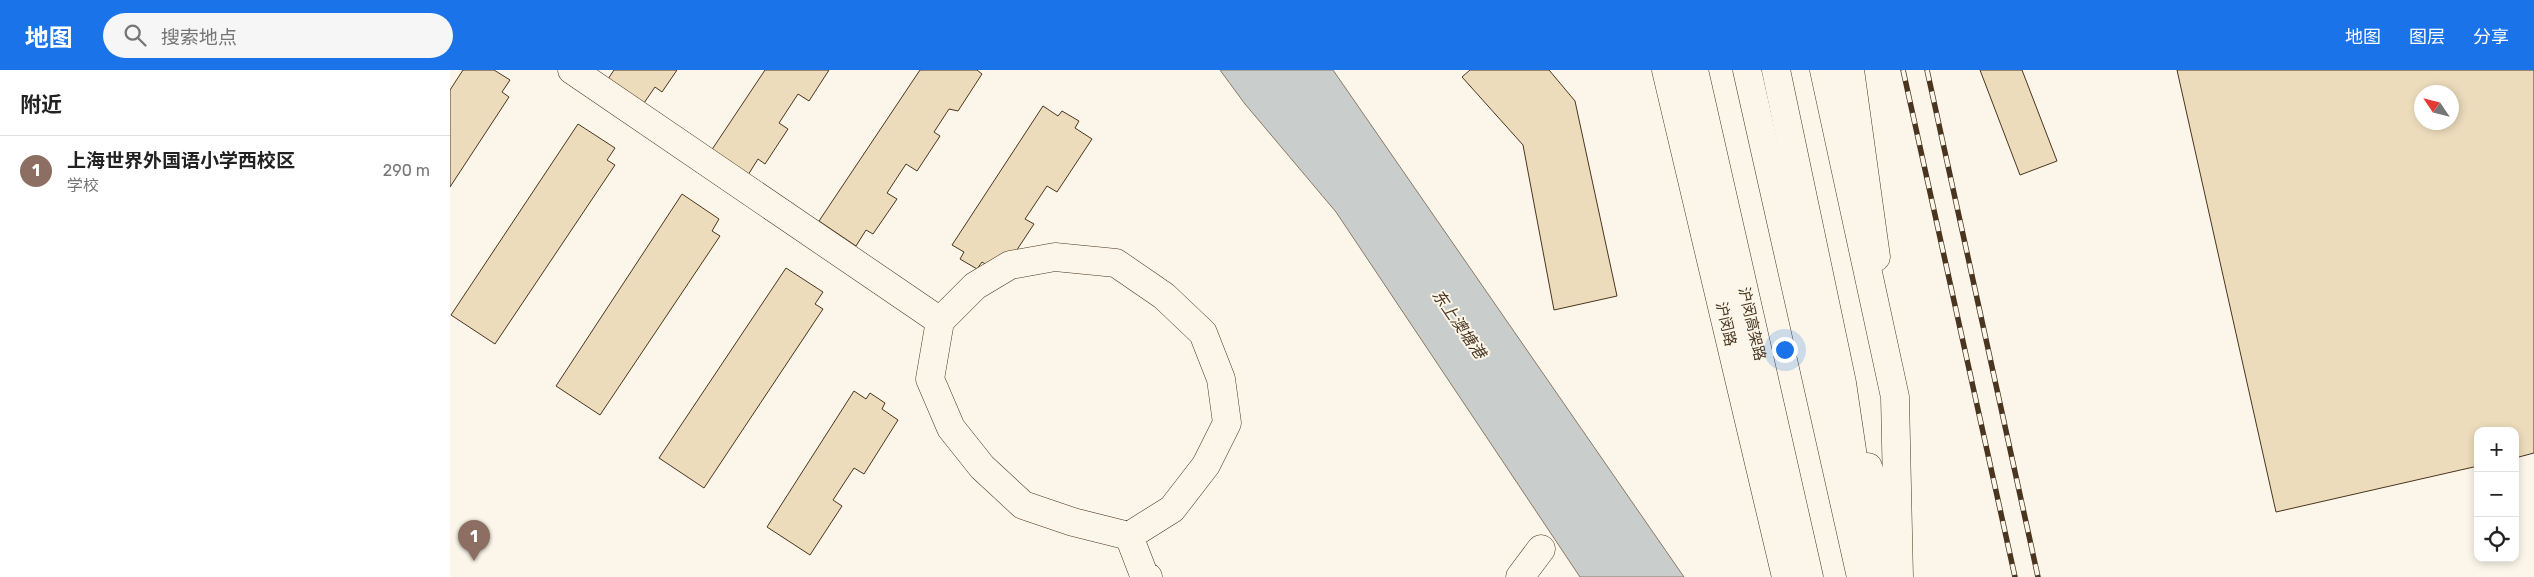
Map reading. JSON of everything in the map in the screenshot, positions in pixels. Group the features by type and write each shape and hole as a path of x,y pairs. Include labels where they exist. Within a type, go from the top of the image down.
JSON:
{"main road":[{"path":"572,70 940,321"},
{"name":"沪闵路","path":"1666,70 1786,577"},
{"path":"1676,70 1719,180"},
{"name":"沪闵高架路","path":"1694,70 1809,577"},
{"path":"1747,70 1862,577"},
{"path":"1776,70 1842,383 1860,504 1875,577"},
{"path":"1824,70 1895,397"},
{"path":"1850,70 1895,397 1898,577"},
{"path":"1055,257 1116,262 1164,296 1203,332 1221,379 1227,423 1206,465 1172,510 1129,536 1073,522 1023,504 982,467 950,428 930,379 940,321 975,286 1010,265 1055,257"},
{"path":"1842,383 1885,519 1898,577"},
{"path":"1129,536 1144,575 1148,577"},
{"path":"1520,577 1541,549"}],"water":[{"name":"东上澳塘港","path":"1220,70 1333,70 1684,577 1580,577 1336,212 1245,104"}],"building":[{"path":"463,70 494,70 510,80 502,92 509,97 450,187 450,90"},
{"path":"614,70 677,70 662,92 655,87 644,103 608,79"},
{"path":"765,70 829,70 809,101 798,94 779,123 788,129 765,164 758,159 748,175 711,151"},
{"path":"920,70 977,70 982,74 958,111 949,109 934,132 940,136 917,171 906,164 887,193 897,199 873,234 866,230 856,246 819,221"},
{"path":"1470,70 1549,70 1575,101 1617,296 1554,310 1523,145 1462,77"},
{"path":"1980,70 2022,70 2057,161 2020,175"},
{"path":"2177,70 2534,70 2534,453 2519,457 2519,427 2474,427 2474,467 2276,512"},
{"path":"1043,106 1058,116 1062,111 1079,121 1075,128 1092,139 1057,192 1047,186 1025,219 1034,224 1001,274 982,262 977,269 960,259 964,252 952,245"},
{"path":"578,124 615,148 607,160 615,165 495,344 451,315"},
{"path":"682,194 719,219 712,231 720,236 600,415 556,386"},
{"path":"786,268 823,292 815,304 823,309 704,488 659,458"},
{"path":"854,391 866,399 870,393 885,403 882,409 898,420 864,474 854,468 833,500 842,506 810,555 767,527"}],"railway":[{"path":"1903,70 2015,577"},
{"path":"1927,70 2038,577"}],"place":[{"name":"上海世界外国语小学西校区","path":"474,561"}]}
